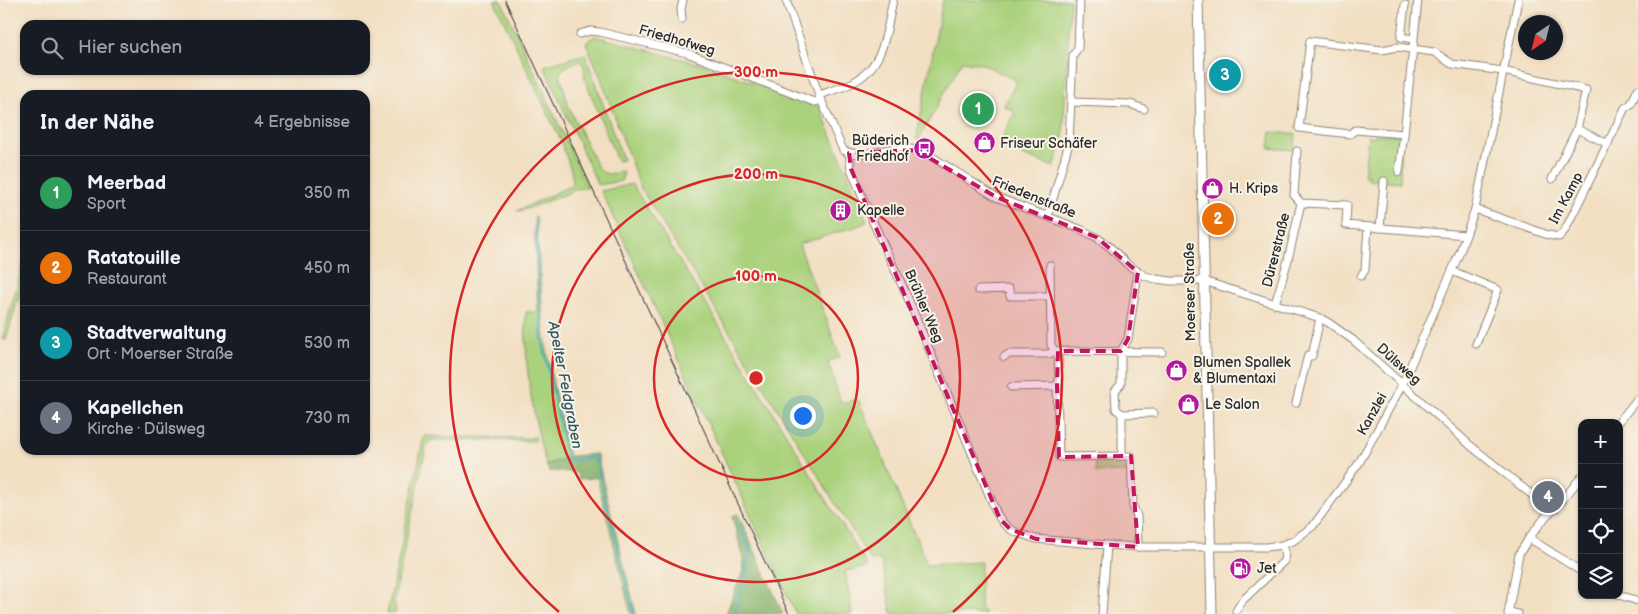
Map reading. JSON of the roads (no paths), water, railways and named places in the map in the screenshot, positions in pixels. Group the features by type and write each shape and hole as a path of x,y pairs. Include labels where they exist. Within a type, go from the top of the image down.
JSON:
{"main road":[{"name":"Moerser Straße","path":"1198,0 1212,614"}],"street":[{"path":"682,20 683,0"},
{"name":"Brühler Weg","path":"786,0 841,146 843,150 849,153 851,169 868,211 908,298 1000,520 1010,529 1036,539 1107,546 1210,548"},
{"path":"821,97 851,83 868,72 875,63 881,54 884,44 893,0"},
{"path":"1048,216 1069,143 1073,55 1078,48 1080,0"},
{"path":"1400,172 1418,0"},
{"name":"Kanzlei","path":"1210,548 1266,547 1282,545 1293,541 1313,526 1359,463 1402,385 1452,271 1475,209 1518,0"},
{"path":"1405,5 1401,37 1413,39"},
{"name":"Friedhofweg","path":"580,34 590,30 688,53 814,102 821,97"},
{"path":"1404,134 1355,130 1350,134 1299,128 1310,41 1382,50 1397,48 1434,52 1452,64 1504,71"},
{"name":"Im Kamp","path":"1504,71 1586,90 1577,129 1552,179"},
{"name":"Im Kamp","path":"1475,209 1548,235 1559,237 1569,222 1625,108 1631,104 1638,89"},
{"path":"1072,102 1130,104 1144,109"},
{"path":"1577,129 1608,144"},
{"name":"Friedenstraße","path":"849,153 900,148 926,153 984,191 1096,237 1110,247 1121,260 1138,272 1156,279 1204,281"},
{"name":"Dürerstraße","path":"1297,151 1294,195 1301,203 1347,206 1346,225 1466,235"},
{"path":"1380,228 1384,181"},
{"name":"Dürerstraße","path":"1274,304 1288,260 1301,203"},
{"path":"1361,276 1365,270 1368,227"},
{"path":"1050,266 1051,346 1058,356 1059,457 1131,456 1133,506 1137,516 1138,547"},
{"path":"1452,271 1498,290 1476,344"},
{"path":"1138,272 1128,339 1121,351 1121,384 1115,391 1116,409 1122,414 1154,413"},
{"name":"Dülsweg","path":"1204,281 1320,318 1353,340 1471,446 1552,511"},
{"path":"978,290 1009,289 1010,296 1050,296"},
{"path":"1296,403 1308,355 1312,356 1320,318"},
{"path":"1128,339 1133,344 1133,351"},
{"path":"1004,357 1009,354 1049,354 1054,351 1162,352"},
{"path":"1010,387 1057,386"},
{"path":"1621,419 1638,398"},
{"path":"1122,414 1122,456"},
{"path":"1518,614 1508,613 1519,554 1529,538 1578,481"},
{"path":"1529,538 1578,569"},
{"path":"1236,611 1243,600 1284,560 1285,552 1282,545"},
{"path":"1102,614 1107,546"},
{"path":"1623,596 1638,601"}],"waterway":[{"name":"Apelter Feldgraben","path":"535,219 542,339 567,459 569,461 595,458 634,614"},
{"name":"Apelter Feldgraben","path":"734,614 750,549 738,524"}],"tram line":[{"path":"505,0 789,614"}],"place":[{"name":"Stadtverwaltung","path":"1225,75"},
{"name":"Meerbad","path":"978,109"},
{"name":"Friseur Schäfer","path":"984,143"},
{"name":"Büderich Friedhof","path":"925,148"},
{"name":"H. Krips","path":"1213,188"},
{"name":"Kapelle","path":"841,210"},
{"name":"Ratatouille","path":"1218,219"},
{"name":"Blumen Spallek & Blumentaxi","path":"1177,370"},
{"name":"Le Salon","path":"1189,404"},
{"name":"Kapellchen","path":"1548,497"},
{"name":"Jet","path":"1241,568"}]}
